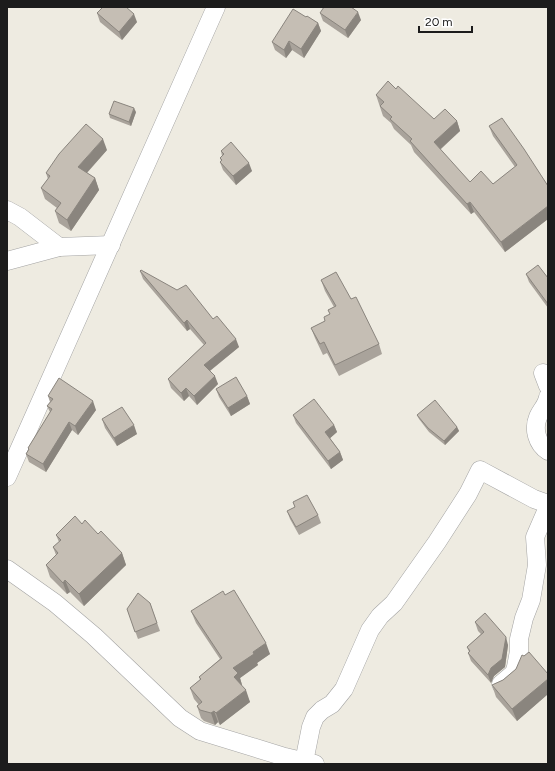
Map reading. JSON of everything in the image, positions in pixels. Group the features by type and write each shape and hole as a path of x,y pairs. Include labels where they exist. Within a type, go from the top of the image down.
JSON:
{"street":[{"path":"7,477 216,7"},
{"path":"7,210 20,217 59,248"},
{"path":"7,261 59,248 110,245"},
{"path":"548,397 536,423 538,441 541,446 548,451"},
{"path":"7,569 55,603 94,636 180,718 200,731 309,763 311,727 315,717 332,704 344,689 370,630 380,616 394,603 437,542 468,494 480,470 548,504"},
{"path":"501,684 514,673 516,667 519,651 519,639 524,618 531,600 537,566 535,537 548,508"}],"building":[{"path":"103,7 126,7 134,14 119,32 97,13"},
{"path":"324,7 351,7 358,12 345,30 320,13"},
{"path":"293,9 318,23 301,49 289,41 284,50 272,42"},
{"path":"388,81 396,89 398,86 434,119 445,109 457,121 434,142 470,182 481,171 493,184 517,165 489,126 502,118 548,186 548,206 501,242 470,202 467,204 410,141 412,139 390,119 392,117 380,106 384,102 376,95"},
{"path":"114,101 134,108 129,122 109,114"},
{"path":"86,124 103,139 78,167 95,178 67,220 55,211 61,203 41,188 50,176 46,173 59,154"},
{"path":"231,142 249,163 233,176 220,162 222,160 220,158 224,154 221,151"},
{"path":"538,265 548,278 548,304 526,274"},
{"path":"141,270 177,290 186,285 213,319 217,316 236,339 204,365 215,376 194,396 186,388 181,393 168,379 206,343 187,320 184,323 140,271"},
{"path":"336,272 351,299 356,297 379,344 335,365 324,342 320,344 311,328 325,321 324,317 330,314 328,310 336,306 321,280"},
{"path":"236,377 247,396 228,408 216,389"},
{"path":"59,378 93,401 75,426 69,422 43,464 26,454 29,449 28,448 52,409 47,406 53,399 48,396"},
{"path":"314,399 334,425 325,432 340,452 328,461 293,415"},
{"path":"435,400 457,427 444,441 428,428 417,415"},
{"path":"122,407 134,425 114,438 102,419"},
{"path":"307,495 318,515 296,527 287,511 295,507 293,502"},
{"path":"75,516 82,524 85,520 98,534 101,531 122,553 79,594 65,580 63,583 46,565 58,553 53,547 61,540 56,535"},
{"path":"234,590 266,643 253,652 254,654 233,668 238,673 234,677 246,690 216,713 214,711 211,713 200,710 197,706 202,702 190,688 201,679 199,677 222,658 191,611 223,591 225,595"},
{"path":"138,593 150,603 157,623 135,632 127,609"},
{"path":"485,613 506,637 502,659 491,668 488,675 468,653 470,651 467,647 484,632 475,622"},
{"path":"529,652 548,674 548,679 512,709 492,685 503,680 516,669 522,655 524,656"}]}
